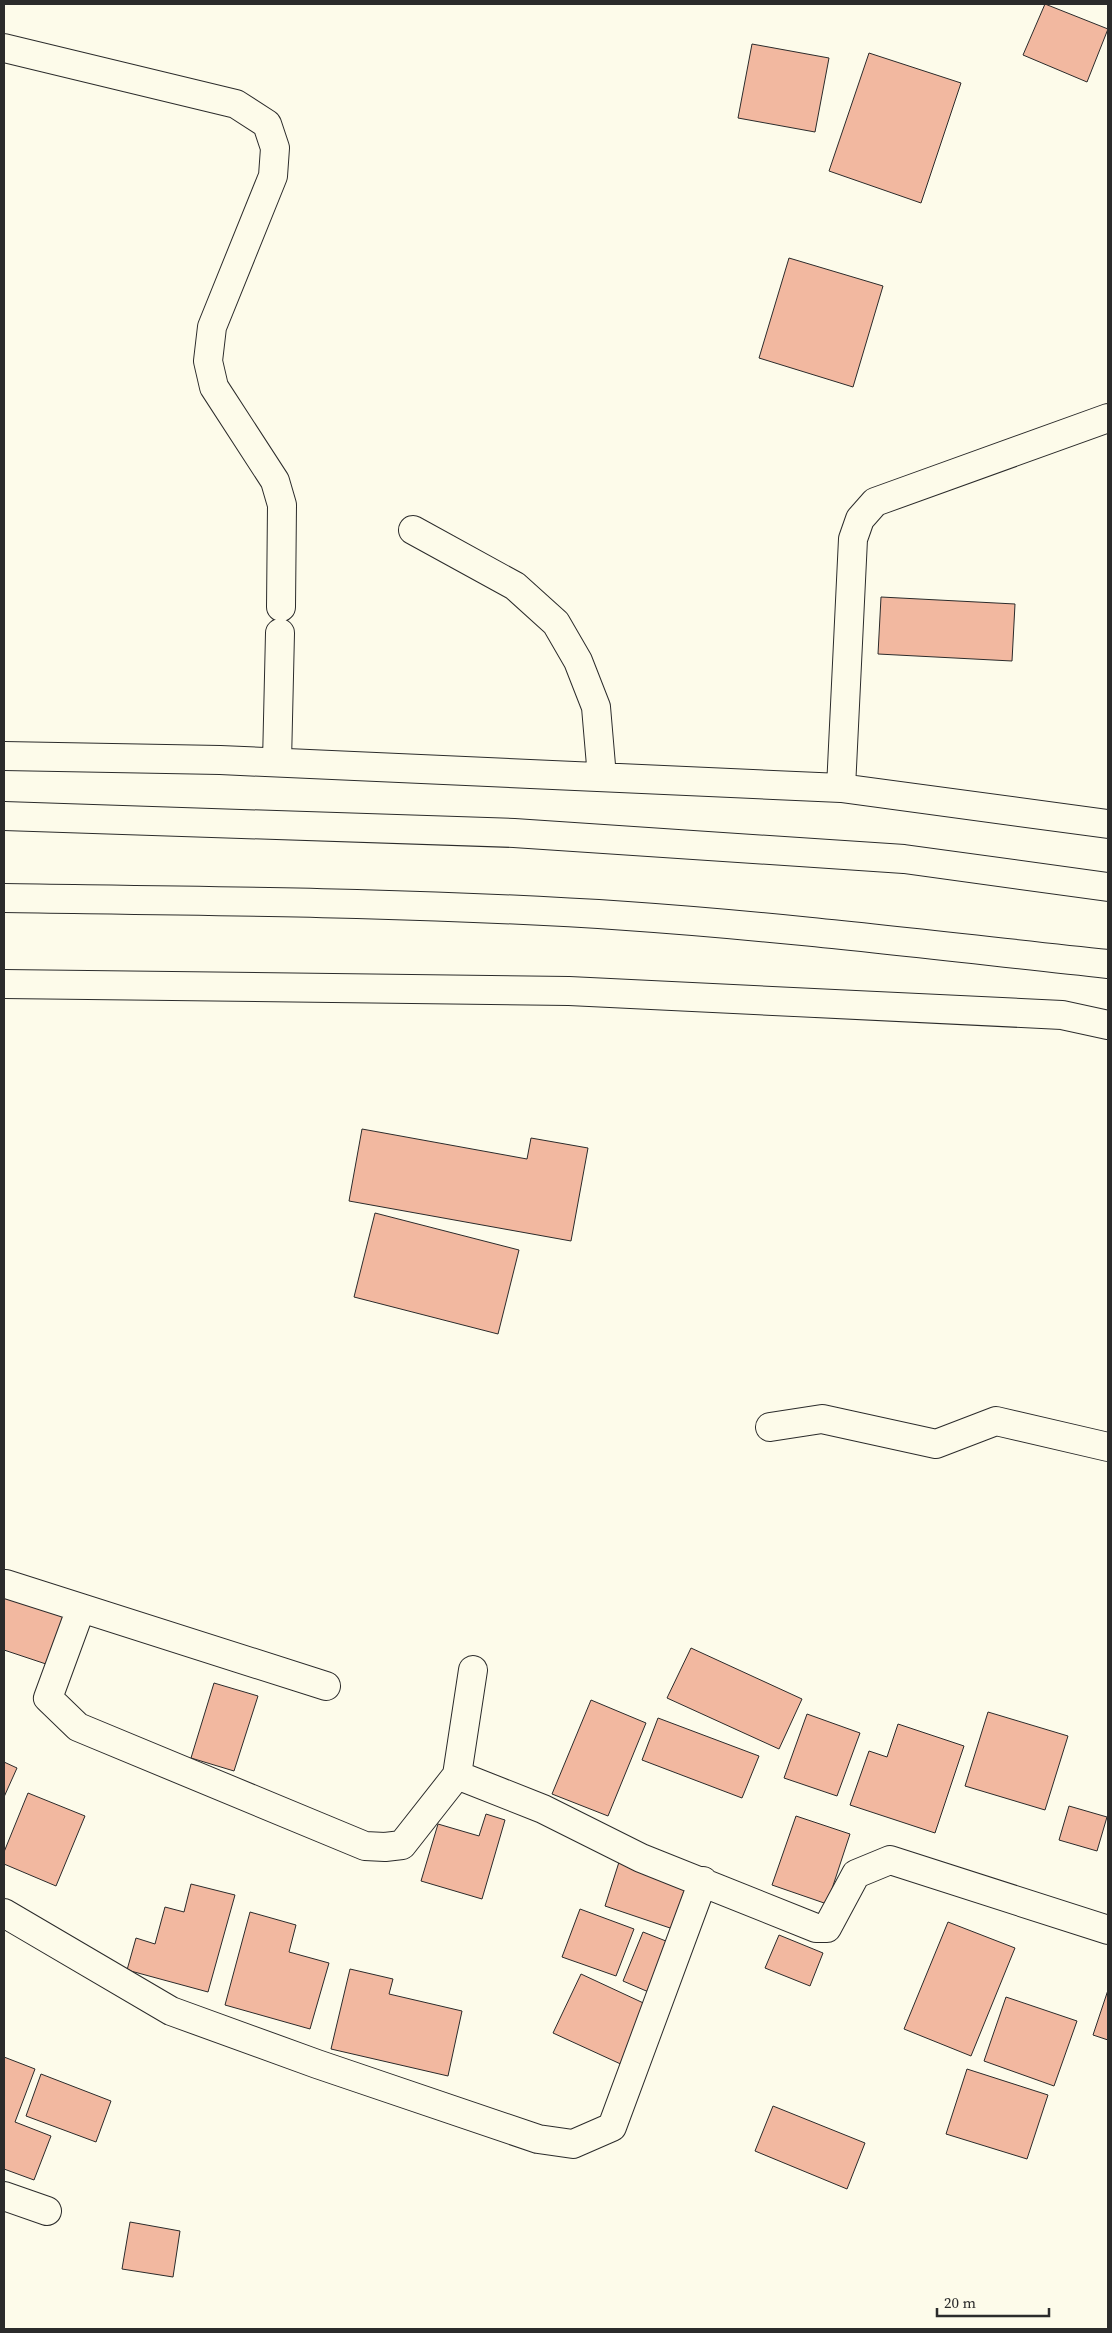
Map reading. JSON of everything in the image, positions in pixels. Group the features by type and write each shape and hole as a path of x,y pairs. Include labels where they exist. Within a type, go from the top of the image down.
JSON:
{"main road":[{"path":"4,48 236,104 267,124 275,148 273,176 212,327 208,361 214,387 275,481 282,505 277,762"},
{"path":"841,788 853,539 860,519 875,502 1108,418"},
{"path":"413,530 515,586 556,623 578,661 596,706 602,777"},
{"path":"4,756 277,762 841,788 1108,824"},
{"path":"4,816 514,832 904,859 1108,887"},
{"path":"4,898 369,904 628,916 874,939 1108,964"},
{"path":"4,984 569,991 1062,1015 1108,1025"},
{"path":"770,1427 822,1419 936,1444 996,1421 1108,1447"},
{"path":"6,1584 326,1686"},
{"path":"81,1608 48,1698 78,1727 365,1846 385,1847 402,1845 457,1775 473,1670"},
{"path":"457,1775 543,1809 642,1858 816,1928 827,1928 856,1874 890,1860 1108,1930"},
{"path":"4,1913 171,2011 538,2139 573,2144 612,2128 703,1881"},
{"path":"4,2196 47,2211"}],"building":[{"path":"1045,4 1108,29 1087,82 1023,55"},
{"path":"752,44 829,58 815,132 738,118"},
{"path":"869,53 961,83 921,203 829,171"},
{"path":"789,258 883,286 853,387 759,358"},
{"path":"881,597 1015,604 1012,661 878,654"},
{"path":"362,1129 527,1159 531,1138 588,1148 571,1241 349,1201"},
{"path":"375,1213 519,1250 498,1334 354,1297"},
{"path":"4,1597 65,1616 49,1665 4,1650"},
{"path":"691,1648 802,1699 779,1749 667,1698"},
{"path":"214,1683 258,1696 234,1771 191,1758"},
{"path":"591,1700 646,1723 608,1816 552,1794"},
{"path":"988,1712 1068,1736 1045,1810 965,1786"},
{"path":"807,1714 860,1733 837,1796 784,1778"},
{"path":"658,1718 759,1756 742,1798 642,1760"},
{"path":"898,1724 964,1746 935,1833 850,1805 869,1751 887,1757"},
{"path":"4,1762 17,1768 4,1797"},
{"path":"28,1793 85,1816 56,1886 4,1864 4,1852"},
{"path":"1069,1806 1107,1817 1097,1851 1059,1840"},
{"path":"486,1814 505,1820 482,1899 421,1881 438,1824 479,1836"},
{"path":"796,1816 850,1834 827,1904 772,1885"},
{"path":"620,1859 692,1882 676,1930 605,1906"},
{"path":"191,1884 235,1895 208,1992 127,1970 136,1938 155,1944 165,1907 184,1912"},
{"path":"580,1909 634,1929 616,1976 562,1957"},
{"path":"250,1912 296,1925 289,1952 329,1963 310,2029 225,2005"},
{"path":"948,1922 1015,1948 971,2056 904,2029"},
{"path":"643,1932 671,1943 651,1993 623,1981"},
{"path":"779,1935 823,1953 810,1986 765,1968"},
{"path":"350,1969 393,1979 389,1994 462,2011 448,2076 331,2049"},
{"path":"581,1974 652,2007 625,2066 553,2033"},
{"path":"1108,1990 1108,2040 1093,2035"},
{"path":"1006,1997 1077,2021 1054,2086 984,2061"},
{"path":"4,2057 35,2069 15,2122 51,2136 34,2180 4,2169"},
{"path":"967,2069 1048,2095 1027,2159 946,2134"},
{"path":"41,2074 111,2101 96,2142 26,2116"},
{"path":"773,2106 865,2143 847,2189 755,2151"},
{"path":"130,2222 180,2231 173,2277 122,2269"}]}
